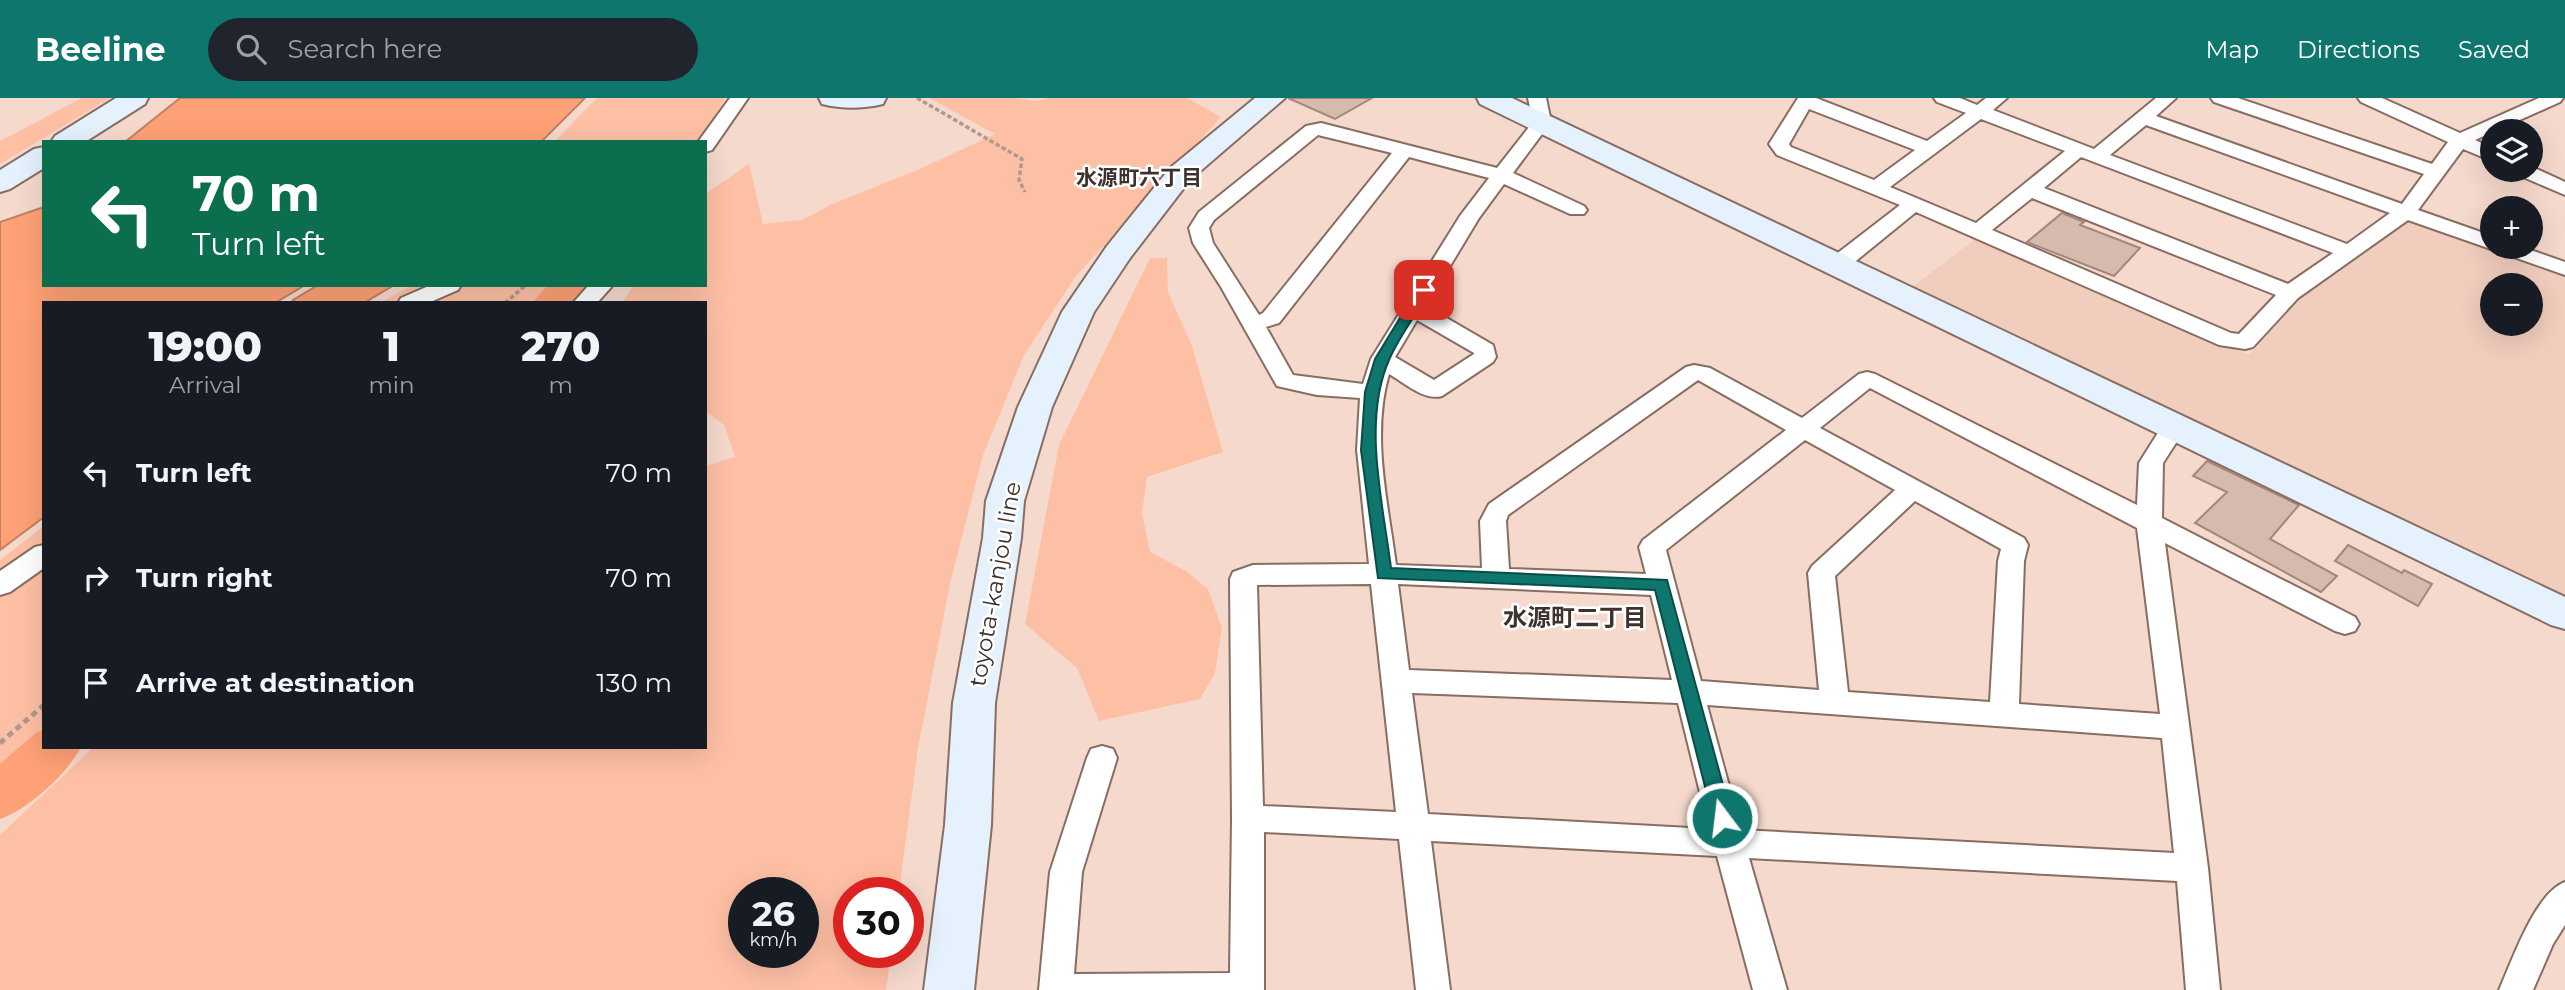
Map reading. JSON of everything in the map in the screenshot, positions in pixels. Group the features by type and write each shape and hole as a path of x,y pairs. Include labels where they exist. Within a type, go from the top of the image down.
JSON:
{"main road":[{"path":"68,140 135,98"},
{"path":"832,98 873,98"},
{"name":"toyota-kanjou line","path":"949,990 968,825 974,703 1002,538 1005,501 1035,407 1078,312 1118,253 1180,174 1272,98"},
{"path":"1490,98 1540,110 1838,264 2565,614"},
{"path":"0,183 42,156"}],"street":[{"path":"707,143 739,98"},
{"path":"1943,98 2347,251"},
{"path":"1876,188 1998,98"},
{"path":"1978,232 2031,190 2143,118 2167,98"},
{"path":"2220,98 2436,172"},
{"path":"2367,98 2480,149"},
{"path":"1929,149 1806,100 1779,144 1784,151 1914,204 2227,340 2245,342 2290,293 2406,212 2460,140 2554,98"},
{"path":"1449,990 1433,990 1412,827 1369,450 1372,392 1382,359 1470,216 1493,187 1540,110"},
{"path":"2143,118 2480,239"},
{"path":"1372,392 1285,381 1232,287 1203,243 1199,228 1206,216 1313,130 1321,129 1500,174 1577,211"},
{"path":"1251,324 1271,318 1404,151"},
{"path":"2543,179 2565,189"},
{"path":"2031,190 2290,293"},
{"path":"1838,264 1914,204"},
{"path":"2536,259 2565,269"},
{"path":"414,301 446,287"},
{"path":"586,301 600,287"},
{"path":"1382,359 1434,391 1485,357 1485,350 1413,308"},
{"path":"1496,578 1493,521 1498,510 1693,372 1702,373 2015,545 2011,561 2004,715"},
{"path":"1770,990 1652,547 1867,379 2345,624"},
{"path":"2175,426 2151,463 2149,524 2162,608 2203,990"},
{"path":"1835,703 1821,573 1912,489"},
{"path":"0,585 42,555"},
{"path":"1074,990 1247,990 1248,818 1243,579 1253,575 1384,574 1661,584"},
{"path":"1397,681 1689,692 2175,727"},
{"path":"1056,990 1066,872 1102,758"},
{"path":"1248,818 2192,868"},
{"path":"2516,990 2540,934 2565,896"}],"path":[{"path":"917,98 1022,159 1018,172 1020,187 1025,192"},
{"path":"507,301 524,287"},
{"path":"0,743 42,707"}],"shaded area":[{"path":"82,98 110,98 0,164 0,141"},
{"path":"180,98 585,98 543,140 128,140"},
{"path":"597,98 725,98 702,140 556,140"},
{"path":"929,98 1015,98 1038,101 1049,98 1187,98 1221,117 1076,276 1024,355 983,455 950,584 918,748 901,877 833,877 833,968 889,968 886,990 0,990 0,835 92,749 707,749 707,465 735,457 724,425 707,412 707,301 623,301 633,287 707,287 707,193 749,164 763,224 802,220 830,205 922,168 995,134"},
{"path":"42,208 42,287 302,287 278,301 42,301 42,518 0,550 0,222"},
{"path":"2409,220 2480,243 2480,259 2526,259 2565,273 2565,604 1907,291 1974,240 2249,355 2301,297"},
{"path":"1150,258 1167,258 1168,292 1192,346 1223,452 1147,477 1142,513 1150,552 1186,571 1208,589 1222,628 1215,673 1200,699 1099,721 1077,668 1025,624 1059,445"},
{"path":"315,287 391,287 367,301 293,300"},
{"path":"409,287 583,287 569,301 383,301"},
{"path":"42,528 42,749 64,749 0,806 0,560"}],"building":[{"path":"1288,98 1372,98 1335,119"},
{"path":"2062,213 2084,222 2080,225 2140,248 2114,276 2027,242"},
{"path":"2207,461 2299,505 2270,539 2337,576 2321,592 2195,523 2227,492 2193,476"},
{"path":"2348,545 2402,573 2404,570 2432,584 2418,606 2335,561"}],"waterway":[{"path":"553,301 569,287"},
{"path":"0,797 53,749"}],"district":[{"name":"水源町六丁目","path":"1139,177"},
{"name":"水源町二丁目","path":"1575,617"}],"route":[{"path":"1424,290 1382,359 1372,392 1369,450 1384,574 1661,584 1722,818"}]}
